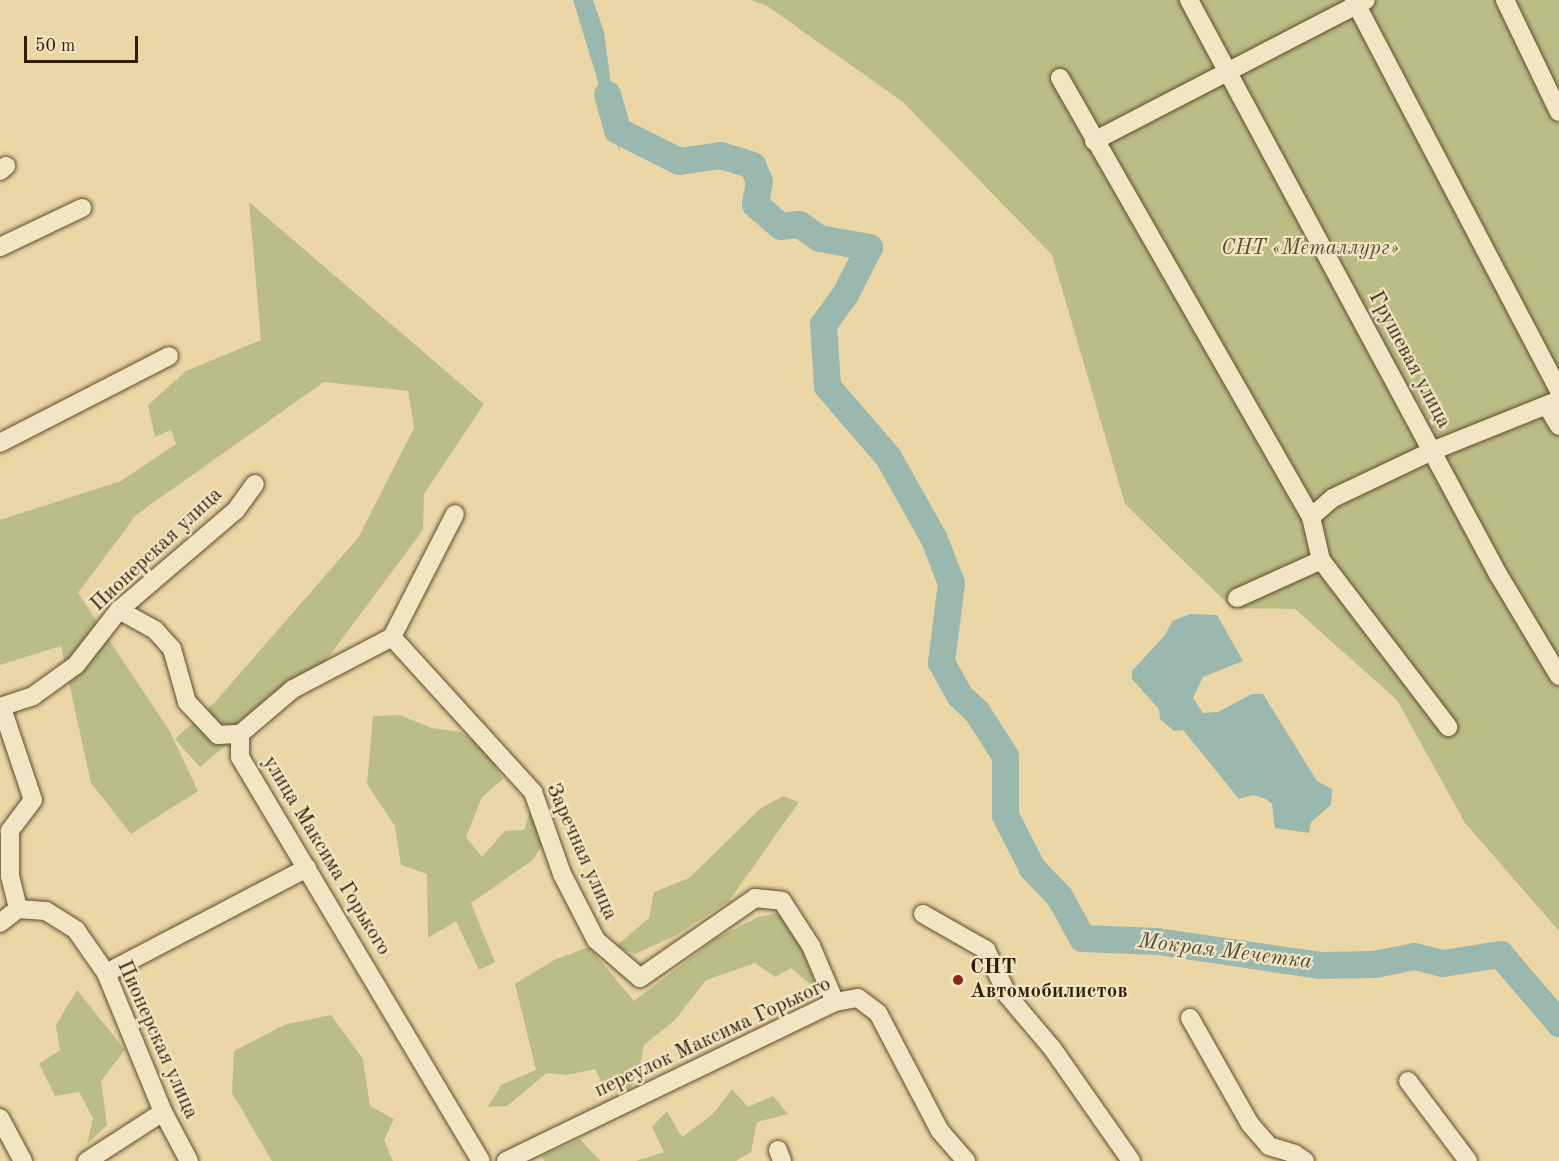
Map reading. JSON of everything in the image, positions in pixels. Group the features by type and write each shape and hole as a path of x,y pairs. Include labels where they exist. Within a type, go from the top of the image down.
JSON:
{"street":[{"name":"Грушевая улица","path":"1189,0 1432,451 1559,676"},
{"path":"1505,0 1559,112"},
{"path":"1094,141 1359,2 1555,399 1559,426"},
{"path":"1060,78 1311,517 1321,560 1448,727"},
{"path":"0,247 82,208"},
{"path":"0,443 169,356"},
{"path":"1311,517 1333,498 1432,451 1555,399"},
{"name":"Пионерская улица","path":"189,1161 163,1112 106,973 76,930 46,911 18,909 10,876 10,831 33,800 1,707 33,696 76,665 119,610 236,510 255,484"},
{"path":"119,610 155,630 172,649 188,702 218,735 240,734 293,689 392,637 455,514"},
{"path":"1237,598 1321,560"},
{"name":"Заречная улица","path":"392,637 533,792 562,874 596,940 640,978 755,898 782,901 811,946 836,1002"},
{"name":"улица Максима Горького","path":"240,734 240,757 481,1161"},
{"path":"106,973 307,868"},
{"path":"0,923 18,909"},
{"path":"923,915 986,950 1008,996 1052,1048 1131,1161"},
{"name":"переулок Максима Горького","path":"506,1161 836,1002 858,998 878,1013 940,1131 966,1161"},
{"path":"1190,1018 1250,1124 1269,1146 1295,1154 1305,1161"},
{"path":"1408,1081 1468,1161"},
{"path":"87,1161 163,1112"},
{"path":"0,1118 23,1161"}],"green space":[{"name":"СНТ «Металлург»","path":"751,0 1559,0 1559,931 1465,823 1397,700 1295,609 1232,608 1125,504 1052,255 903,102 767,6"},
{"path":"249,202 484,404 424,494 423,530 324,663 200,767 175,739 215,702 358,538 414,428 408,391 324,382 136,515 78,593 169,730 198,791 131,834 91,783 61,646 0,665 0,520 121,481 176,444 171,430 155,437 148,405 186,371 261,340"},
{"path":"399,715 432,728 460,732 486,750 503,779 482,797 466,837 482,857 505,831 524,830 530,812 548,835 533,860 471,903 495,962 479,970 456,921 428,938 427,874 401,865 395,826 367,784 373,716"},
{"path":"783,796 799,802 729,901 675,936 635,954 616,946 649,918 654,892 689,878 760,809"},
{"path":"779,913 803,949 817,990 791,968 775,977 755,963 706,980 675,1020 644,1045 639,1072 628,1093 605,1089 595,1069 567,1075 547,1073 507,1106 488,1107 501,1085 536,1070 515,984 554,960 589,947 634,1001 717,938 758,917"},
{"path":"77,990 125,1050 101,1081 107,1125 87,1144 93,1118 79,1092 55,1096 39,1064 60,1050 56,1025"},
{"path":"331,1015 363,1059 370,1106 394,1119 384,1140 393,1161 272,1161 232,1093 234,1051 284,1025"},
{"path":"732,1089 748,1107 773,1096 788,1114 757,1122 751,1152 736,1161 636,1161 664,1152 652,1127 667,1111 682,1137 713,1114"},
{"path":"580,1139 600,1161 544,1161 542,1156"}],"water":[{"path":"573,0 593,0 604,32 620,153"},
{"path":"1190,614 1217,615 1243,661 1203,677 1193,698 1203,713 1218,712 1252,694 1263,694 1317,781 1332,789 1331,805 1311,822 1309,833 1275,828 1272,804 1266,799 1253,795 1239,799 1183,730 1174,731 1160,719 1159,709 1132,679 1132,671 1165,635 1172,621"}],"waterway":[{"name":"Мокрая Мечетка","path":"607,94 617,130 679,161 720,155 752,165 759,181 755,204 780,226 799,224 819,238 869,247 845,294 823,324 827,386 888,457 934,539 951,583 941,662 959,695 977,712 1005,756 1005,815 1032,868 1059,896 1082,938 1157,941 1319,965 1374,964 1414,956 1442,963 1500,954 1559,1023"}],"place":[{"name":"СНТ Автомобилистов","path":"958,980"}]}
